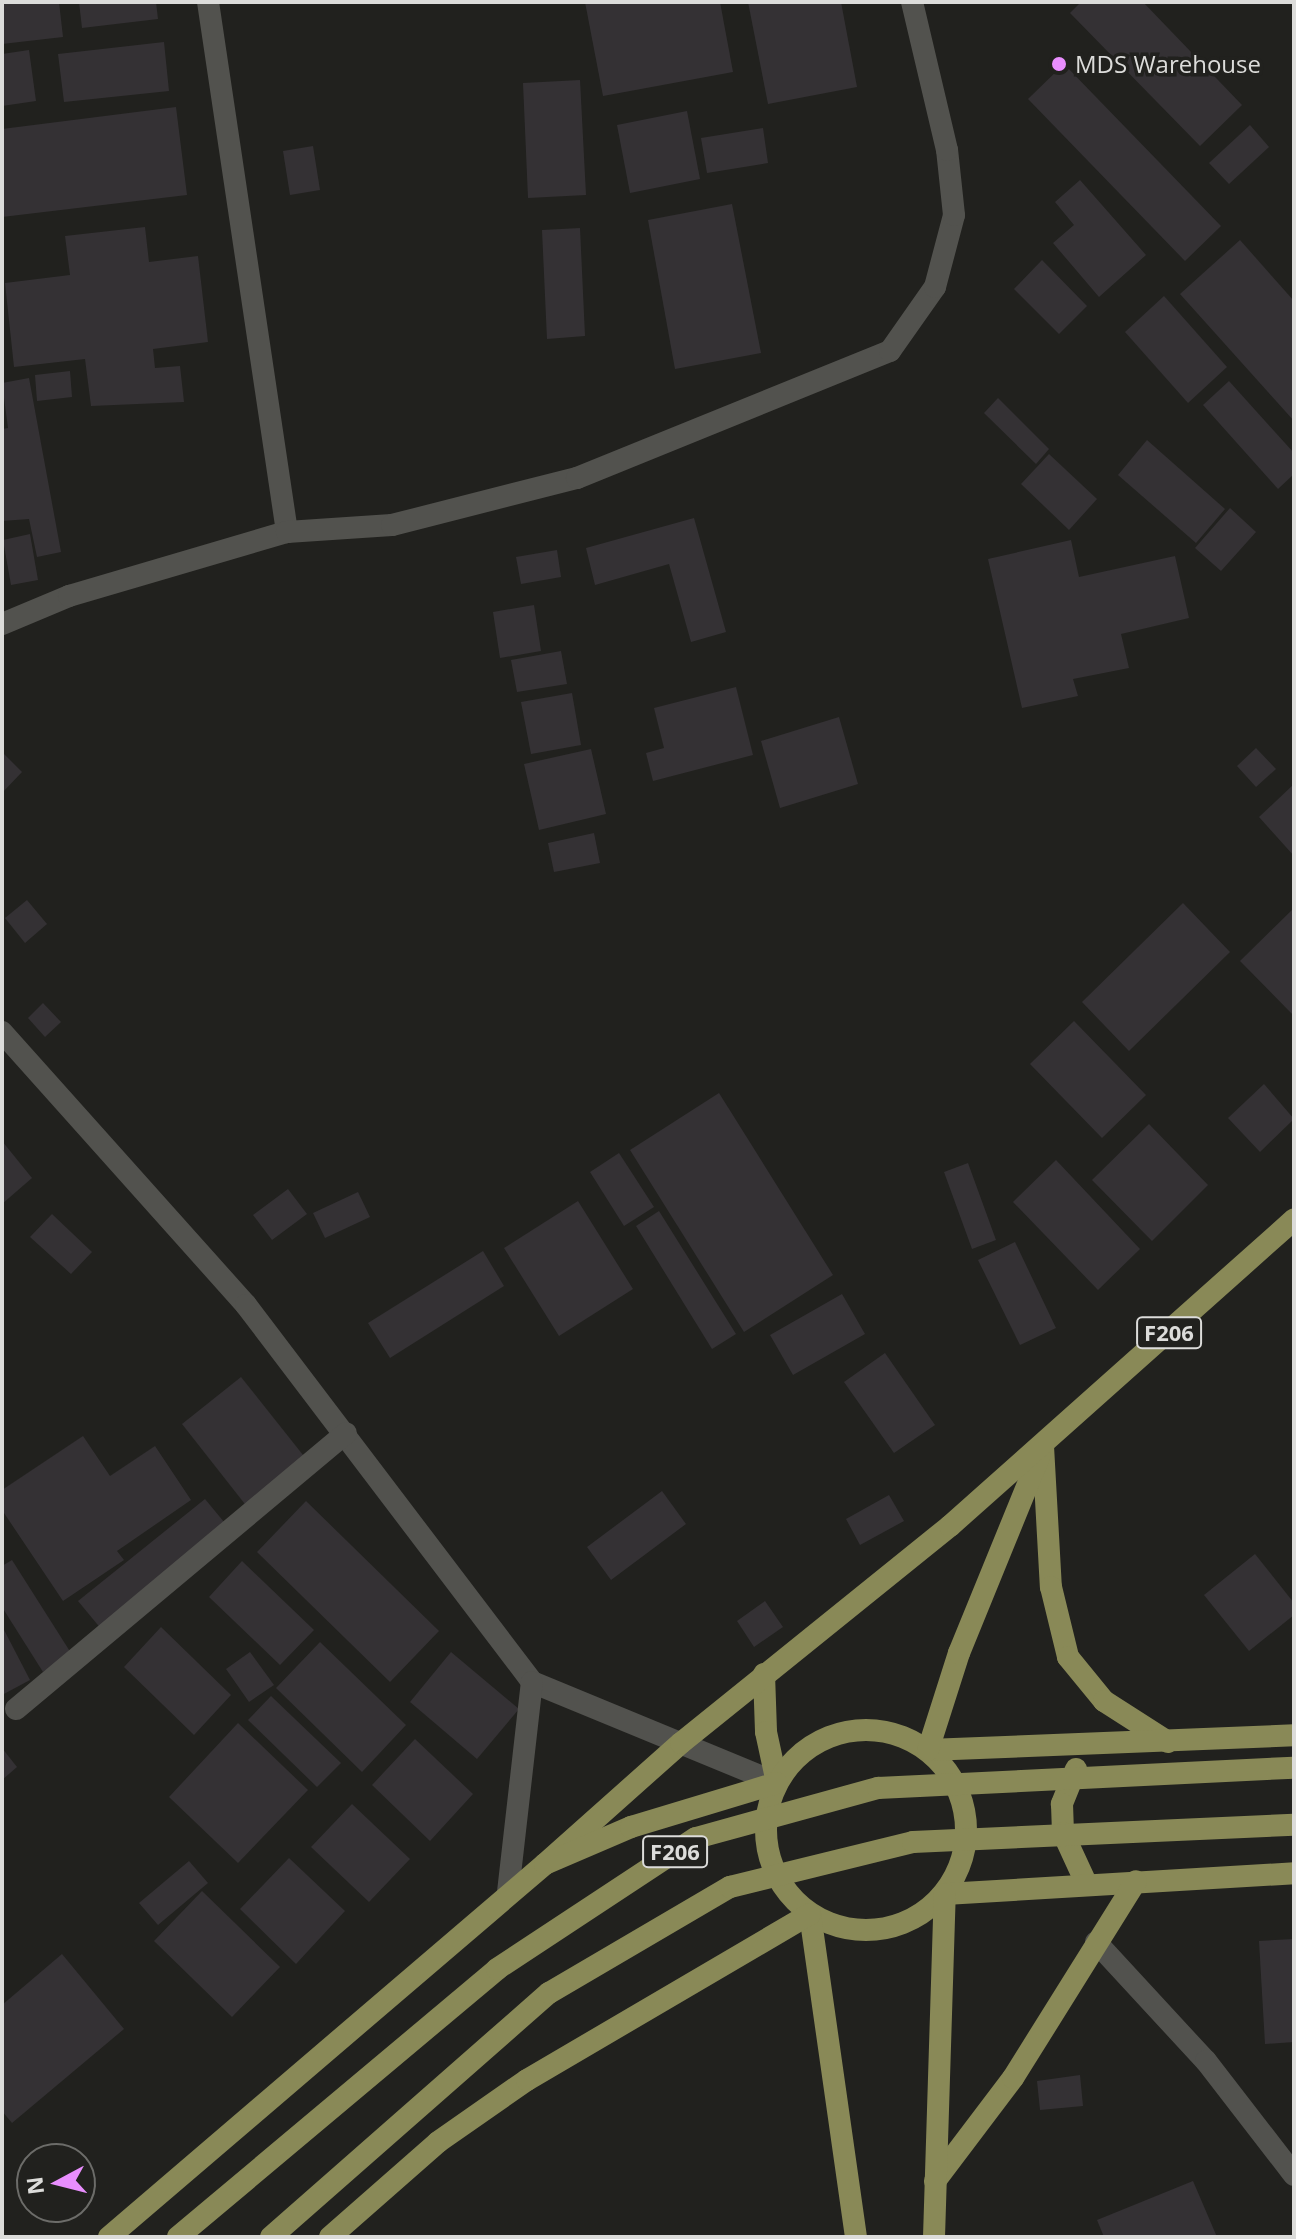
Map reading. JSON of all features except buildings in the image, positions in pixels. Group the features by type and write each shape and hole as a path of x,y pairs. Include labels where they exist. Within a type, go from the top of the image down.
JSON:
{"main road":[{"name":"F206","path":"545,1864 681,1743 1043,1446 1294,1219"},
{"path":"1043,1446 1051,1587 1068,1657 1104,1701 1168,1742"},
{"path":"928,1750 959,1653 1043,1446"},
{"path":"764,1674 766,1732 777,1783"},
{"path":"845,1731 903,1735 928,1750 954,1781 967,1819 963,1858 945,1894 917,1918 882,1931 844,1929 810,1914 773,1869 767,1826 777,1783 794,1759 845,1731"},
{"path":"928,1750 1089,1747 1294,1735"},
{"path":"1086,1883 1063,1833 1062,1804 1089,1747"},
{"name":"F206","path":"178,2237 497,1969 696,1838 878,1788 1294,1768"},
{"path":"109,2237 508,1892 545,1864 631,1827 777,1783"},
{"name":"F206","path":"271,2237 549,1993 730,1887 913,1842 1294,1825"},
{"path":"945,1894 1086,1883 1294,1873"},
{"path":"935,2181 1013,2078 1136,1881"},
{"path":"934,2237 945,1894"},
{"path":"810,1914 856,2237"},
{"path":"330,2237 438,2142 527,2080 810,1914"}],"street":[{"path":"208,2 287,532"},
{"path":"2,624 69,596 287,532 392,525 577,478 890,351 935,287 954,215 947,150 912,2"},
{"path":"2,1032 246,1305 532,1682 777,1783"},
{"path":"16,1709 346,1433"},
{"path":"508,1892 532,1682"},
{"path":"1096,1942 1206,2061 1294,2175"}],"place":[{"name":"MDS Warehouse","path":"1059,64"}]}
